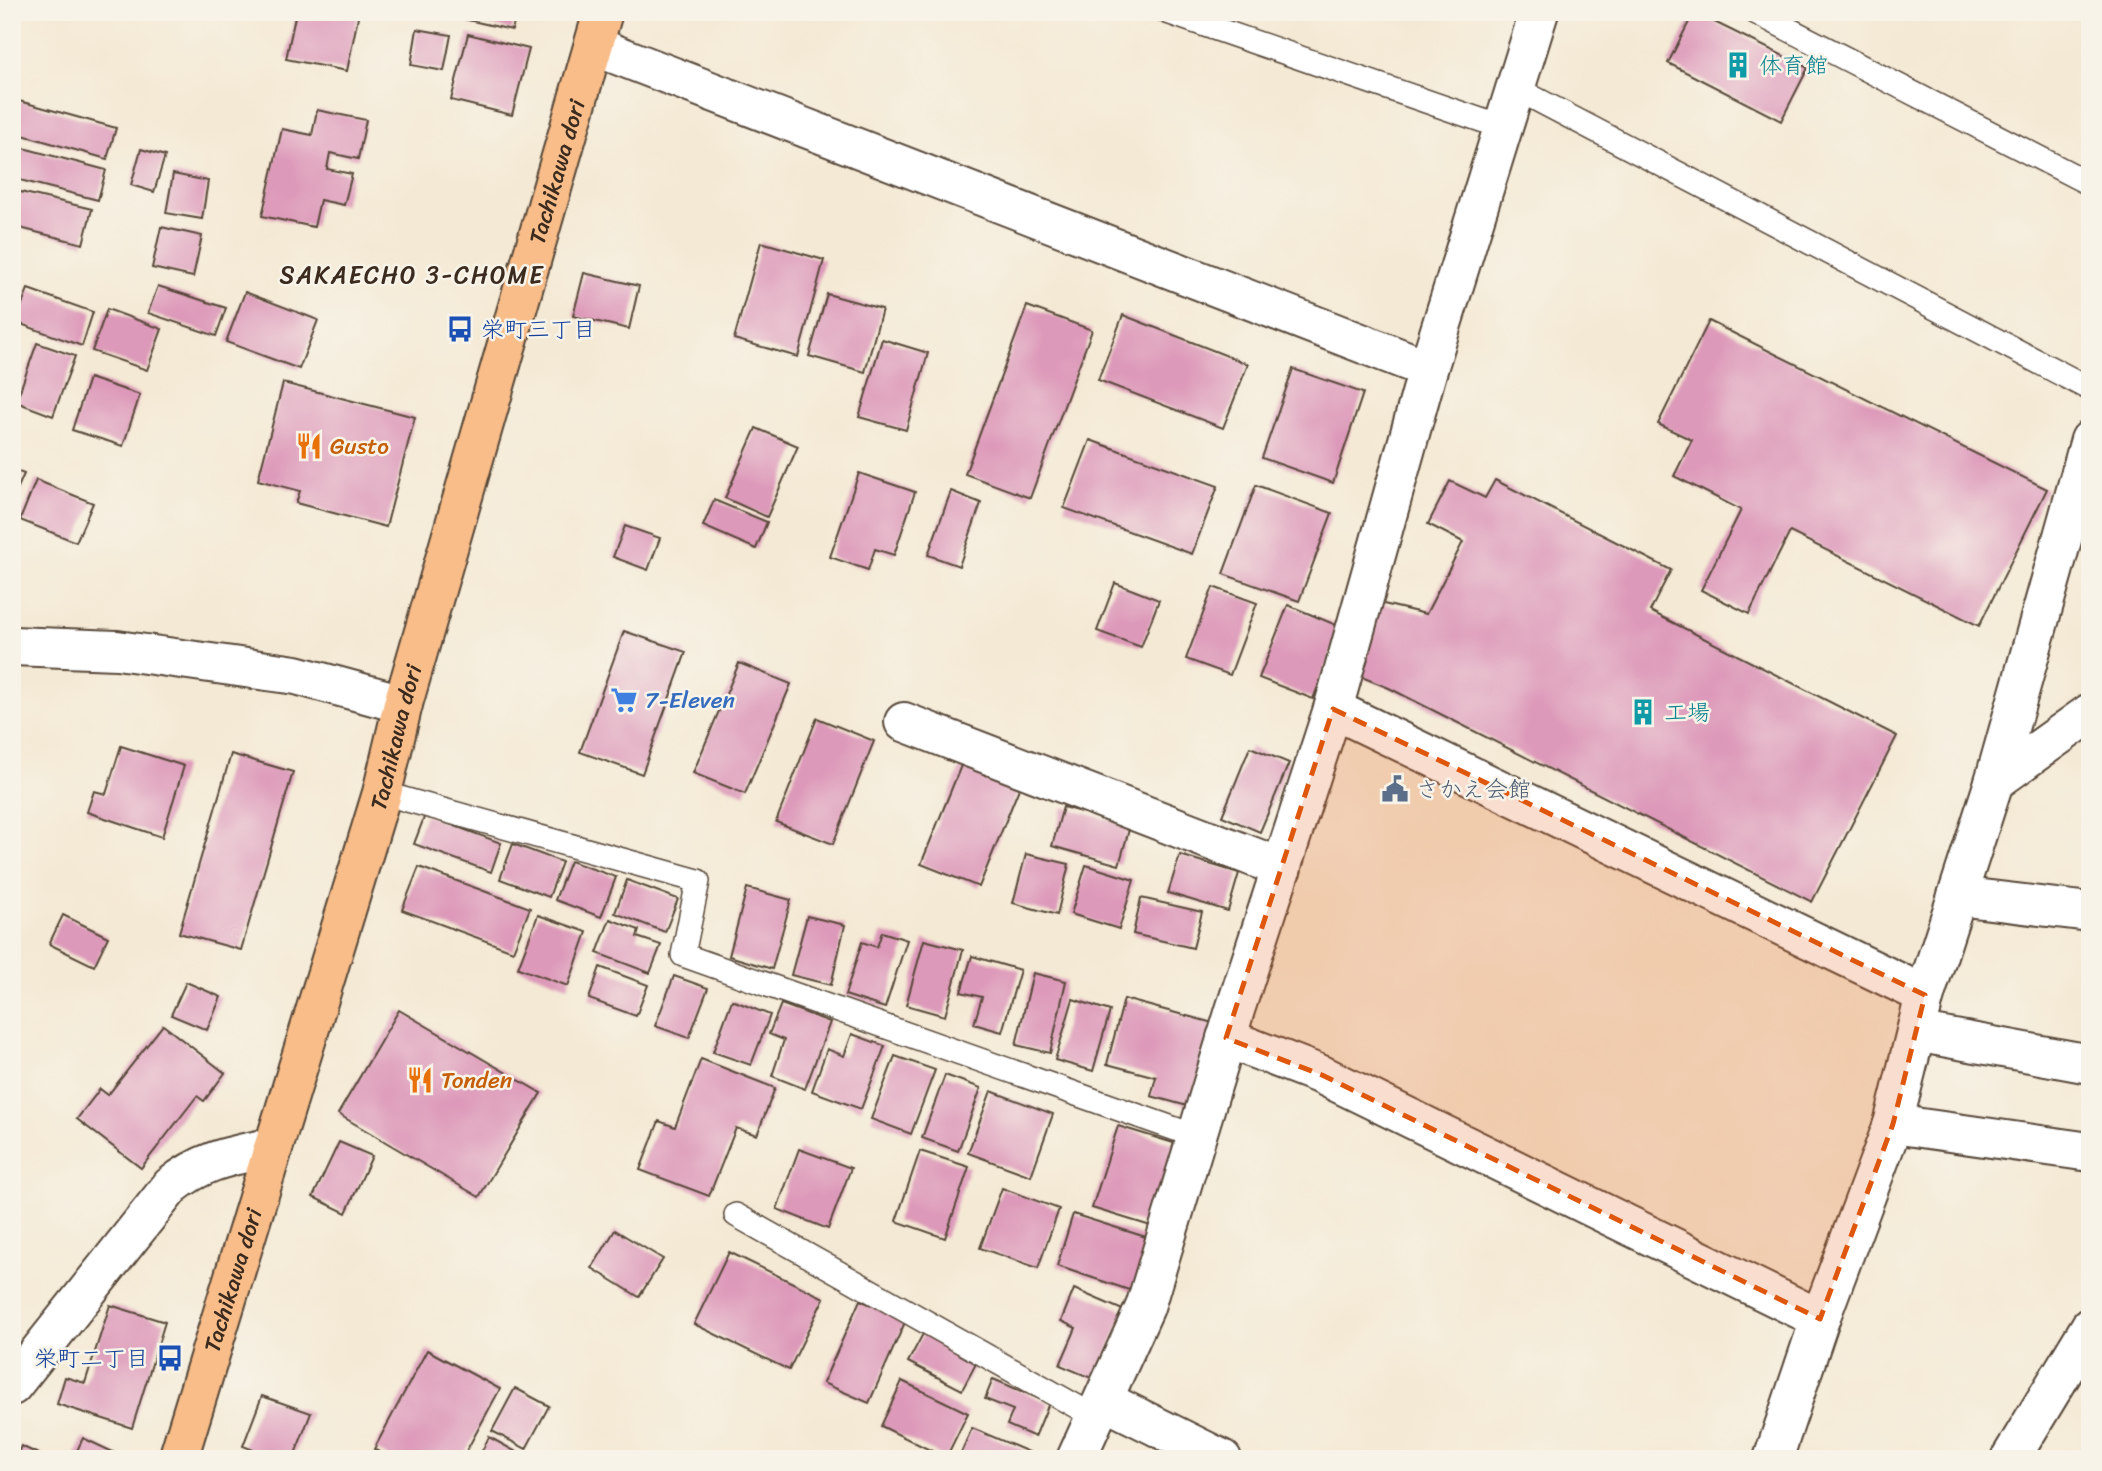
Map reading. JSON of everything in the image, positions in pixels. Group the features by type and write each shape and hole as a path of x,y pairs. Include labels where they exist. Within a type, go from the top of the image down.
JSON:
{"main road":[{"name":"Tachikawa dori","path":"178,1459 382,793 403,704 598,29"}],"street":[{"path":"1076,1459 1101,1410 1145,1307 1226,1038 1333,709 1428,369 1539,12"},
{"path":"598,29 1428,369"},
{"path":"1773,1459 1820,1319 1893,1124 1925,995 1994,782 2090,440"},
{"path":"12,646 117,650 296,675 403,704"},
{"path":"1333,709 1925,995"},
{"path":"1994,782 2090,713"},
{"path":"904,722 1282,869"},
{"path":"1957,896 2090,912"},
{"path":"1916,1032 2090,1064"},
{"path":"1226,1038 1322,1075 1820,1319"},
{"path":"1893,1124 2090,1152"},
{"path":"12,1385 170,1186 192,1169 215,1159 274,1147"},
{"path":"2010,1459 2090,1327"},
{"path":"1101,1410 1222,1459"}],"lane":[{"path":"1167,12 1504,128"},
{"path":"1755,12 2090,184"},
{"path":"1517,89 2090,389"},
{"path":"382,793 698,881 682,955 1198,1138"},
{"path":"736,1215 1101,1410"}],"highlighted area":[{"path":"1333,709 1925,995 1893,1124 1820,1319 1322,1075 1226,1038"}],"building":[{"path":"296,12 359,12 347,71 286,59"},
{"path":"461,12 517,12 512,30 459,18"},
{"name":"体育館","path":"1694,12 1808,68 1781,121 1668,63"},
{"path":"417,29 451,35 444,71 411,65"},
{"path":"468,34 529,49 512,115 451,100"},
{"path":"12,99 116,128 107,159 12,132"},
{"path":"317,110 366,120 358,159 330,153 327,169 352,174 344,205 320,200 314,227 262,216 282,129 312,135"},
{"path":"12,145 106,170 98,200 12,178"},
{"path":"141,149 165,156 154,192 131,185"},
{"path":"173,174 208,181 202,219 166,213"},
{"path":"12,190 92,209 83,244 12,226"},
{"path":"161,227 202,236 193,277 152,268"},
{"path":"761,242 824,260 798,357 734,339"},
{"path":"584,273 639,286 629,329 573,316"},
{"path":"12,278 20,281 13,302 12,302"},
{"path":"158,286 226,308 216,336 148,313"},
{"path":"28,289 93,312 82,346 15,322"},
{"path":"245,292 318,320 299,369 226,342"},
{"path":"827,294 882,309 865,372 809,356"},
{"path":"1027,306 1092,330 1030,498 965,474"},
{"path":"107,309 162,329 147,370 92,351"},
{"path":"1123,315 1248,364 1223,428 1098,380"},
{"path":"1709,321 2047,489 1979,626 1790,532 1749,614 1701,590 1741,510 1674,476 1692,440 1658,424"},
{"path":"882,339 928,353 906,430 859,417"},
{"path":"37,343 75,356 53,416 16,402"},
{"path":"1293,369 1363,393 1333,483 1262,458"},
{"path":"89,378 140,395 123,446 72,430"},
{"path":"283,383 415,417 386,527 296,503 300,491 258,480"},
{"path":"756,428 798,446 767,517 725,498"},
{"path":"1090,440 1218,486 1192,554 1064,508"},
{"path":"12,469 24,474 12,501"},
{"path":"859,473 915,492 894,555 875,549 868,570 830,557"},
{"path":"36,480 93,503 76,542 20,520"},
{"name":"工場","path":"1495,480 1671,570 1650,611 1897,736 1812,902 1389,688 1354,674 1375,602 1426,614 1463,542 1428,524 1450,481 1485,498"},
{"path":"1256,485 1332,513 1299,601 1223,574"},
{"path":"951,491 981,503 959,566 928,555"},
{"path":"714,500 767,522 756,549 703,526"},
{"path":"625,526 660,538 648,570 613,557"},
{"path":"1115,583 1159,600 1141,647 1097,631"},
{"path":"1213,587 1257,603 1230,675 1186,659"},
{"path":"1288,605 1341,627 1313,699 1259,678"},
{"path":"624,631 686,652 642,774 580,752"},
{"path":"739,663 791,684 745,794 693,773"},
{"path":"817,718 874,741 833,844 776,822"},
{"path":"121,746 184,766 162,837 87,812 94,791 106,794"},
{"path":"1250,747 1289,763 1260,832 1222,816"},
{"path":"231,754 293,772 241,950 179,933"},
{"path":"962,763 1020,786 979,887 921,864"},
{"path":"1063,807 1130,826 1119,865 1052,846"},
{"path":"425,815 501,843 491,872 414,844"},
{"path":"513,844 562,862 549,897 500,879"},
{"path":"1026,854 1069,864 1057,915 1013,903"},
{"path":"1180,855 1239,873 1228,911 1168,893"},
{"path":"570,861 616,877 601,917 555,900"},
{"path":"1086,865 1134,880 1119,929 1071,914"},
{"path":"419,867 530,908 513,951 402,910"},
{"path":"627,880 678,899 665,932 615,913"},
{"path":"747,888 791,900 772,969 729,956"},
{"path":"1141,898 1202,912 1193,948 1133,934"},
{"path":"63,915 108,937 94,966 49,944"},
{"path":"538,915 587,932 568,986 518,968"},
{"path":"807,916 845,925 831,985 791,975"},
{"path":"610,919 639,930 637,937 661,945 650,973 597,953"},
{"path":"882,932 907,940 885,1008 845,995 862,942 877,947"},
{"path":"924,940 963,950 945,1016 906,1005"},
{"path":"972,956 1020,970 1002,1032 974,1024 982,997 961,992"},
{"path":"600,967 648,985 636,1016 589,999"},
{"path":"1033,973 1066,981 1050,1053 1016,1045"},
{"path":"674,976 708,988 689,1038 655,1026"},
{"path":"186,982 221,997 207,1030 171,1015"},
{"path":"1073,999 1110,1011 1093,1071 1055,1060"},
{"path":"1124,999 1213,1023 1191,1107 1151,1096 1156,1077 1107,1064"},
{"path":"732,1000 770,1015 751,1065 713,1052"},
{"path":"781,1004 830,1022 805,1089 772,1076 784,1040 769,1034"},
{"path":"399,1010 541,1093 479,1197 338,1114"},
{"path":"163,1025 225,1073 204,1101 197,1096 141,1168 77,1119 100,1089 108,1095"},
{"path":"852,1034 885,1046 861,1109 812,1091 827,1049 844,1056"},
{"path":"895,1056 935,1070 911,1134 871,1119"},
{"path":"701,1059 775,1088 757,1135 736,1128 709,1196 640,1170 659,1121 675,1127"},
{"path":"945,1075 981,1088 958,1151 922,1138"},
{"path":"991,1091 1053,1114 1031,1176 968,1153"},
{"path":"1118,1126 1180,1145 1154,1227 1092,1208"},
{"path":"339,1142 372,1156 346,1213 313,1197"},
{"path":"799,1149 851,1168 828,1229 777,1209"},
{"path":"920,1151 969,1167 945,1238 896,1221"},
{"path":"1002,1188 1059,1209 1038,1268 980,1248"},
{"path":"1073,1214 1152,1239 1135,1292 1057,1266"},
{"path":"615,1230 663,1259 639,1297 592,1268"},
{"path":"729,1252 824,1298 789,1370 694,1324"},
{"path":"1074,1289 1125,1311 1096,1380 1060,1365 1076,1328 1061,1321"},
{"path":"860,1300 906,1320 869,1403 823,1383"},
{"path":"110,1305 165,1322 132,1428 57,1404 65,1377 85,1383"},
{"path":"925,1330 979,1358 962,1390 908,1362"},
{"path":"427,1350 500,1389 462,1459 392,1459 374,1449"},
{"path":"993,1379 1049,1403 1035,1437 1007,1425 1013,1410 985,1399"},
{"path":"902,1381 968,1413 946,1458 881,1426"},
{"path":"515,1388 549,1406 526,1449 492,1431"},
{"path":"262,1396 311,1413 293,1459 277,1459 243,1446"},
{"path":"972,1428 1036,1455 1034,1459 963,1459 959,1457"},
{"path":"489,1437 529,1459 478,1459"},
{"path":"83,1438 117,1454 115,1459 73,1459"},
{"path":"21,1446 49,1459 15,1459"}],"place":[{"name":"体育館","path":"1738,65"},
{"name":"栄町三丁目","path":"460,329"},
{"name":"Gusto","path":"309,446"},
{"name":"7-Eleven","path":"624,700"},
{"name":"工場","path":"1643,712"},
{"name":"さかえ会館","path":"1395,789"},
{"name":"Tonden","path":"420,1080"},
{"name":"栄町二丁目","path":"170,1358"}],"district":[{"name":"SAKAECHO 3-CHOME","path":"412,275"}]}
